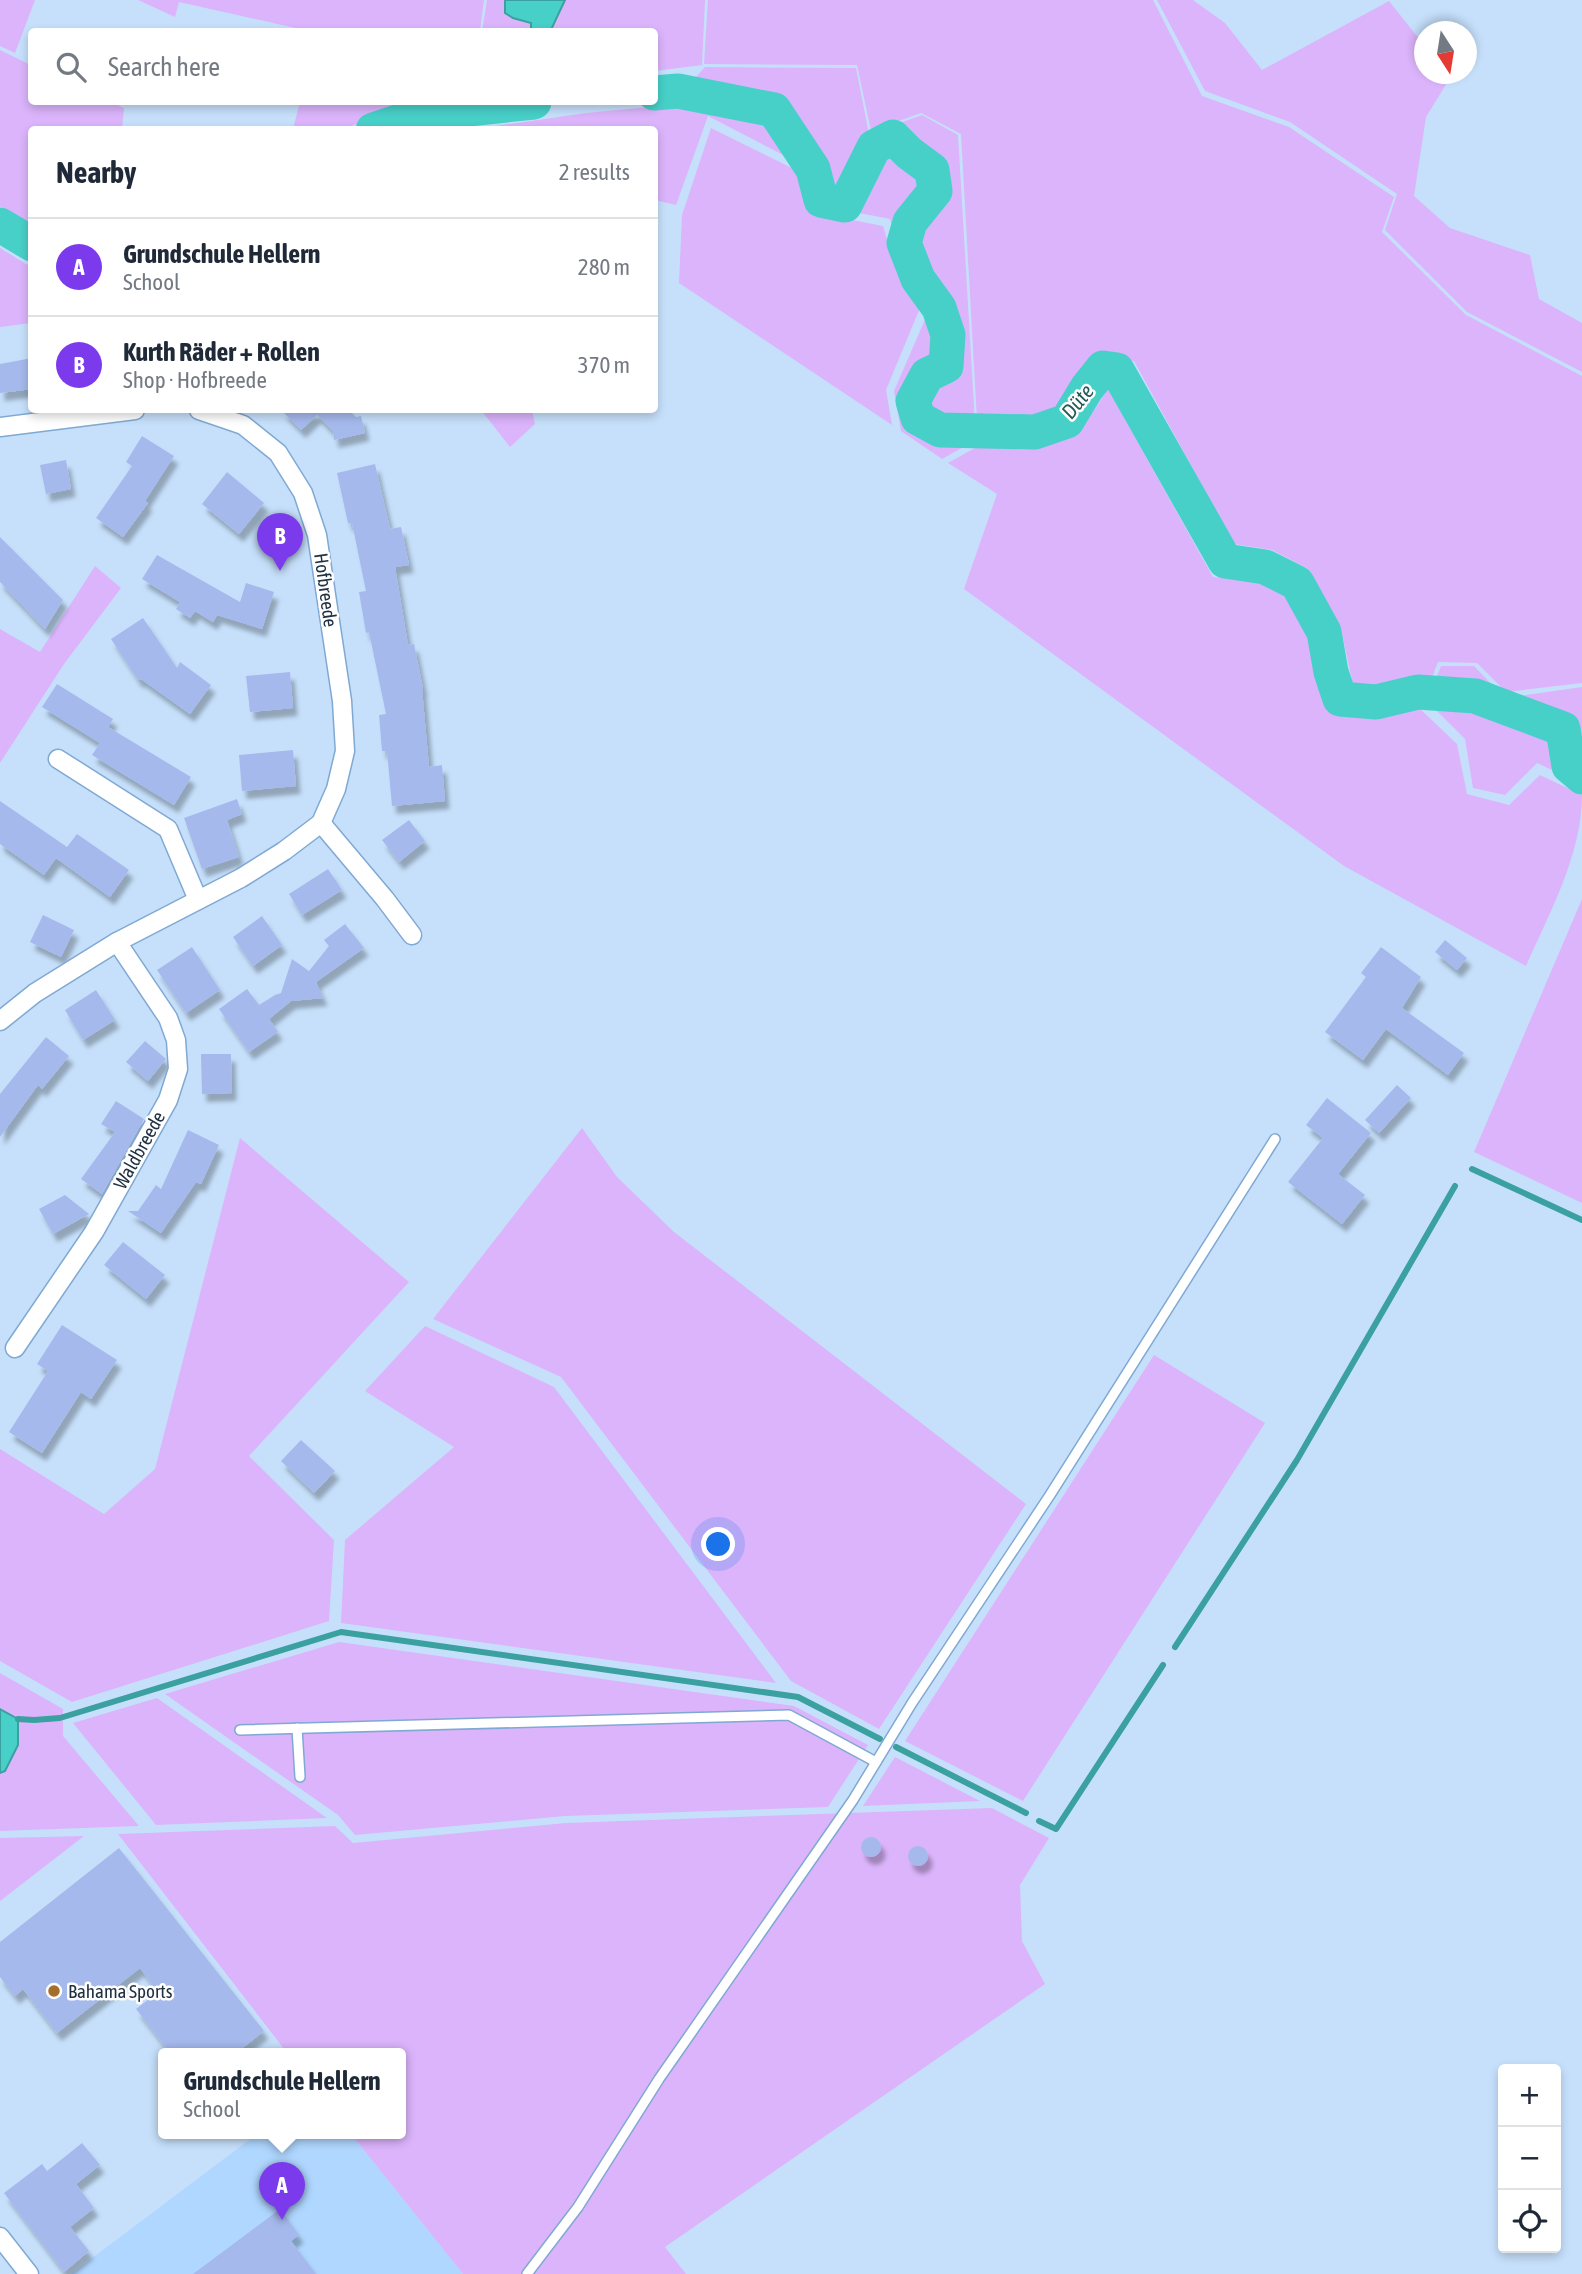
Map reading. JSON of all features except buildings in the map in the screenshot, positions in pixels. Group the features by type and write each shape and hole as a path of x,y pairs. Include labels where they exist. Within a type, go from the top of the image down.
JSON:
{"street":[{"path":"0,427 111,413"},
{"name":"Hofbreede","path":"0,1021 35,993 117,942 242,878 284,851 321,823 336,789 345,751 342,701 317,535 303,493 278,453 243,425 208,413"},
{"path":"58,759 168,830 198,900"},
{"path":"321,823 412,935"},
{"name":"Waldbreede","path":"15,1348 94,1232 167,1100 178,1069 176,1040 168,1018 117,942"},
{"path":"0,2237 29,2274"}],"lane":[{"path":"527,2274 578,2207 659,2079 853,1800 912,1703 1050,1495 1275,1139"},
{"path":"240,1730 789,1715 876,1762"},
{"path":"297,1728 300,1777"}],"shaded area":[{"path":"0,0 35,0 15,53 0,46"},
{"path":"138,0 484,0 480,28 296,28 179,2 175,17"},
{"path":"487,0 705,0 702,65 658,71 658,28 483,28"},
{"path":"505,0 565,0 552,28 531,28 531,23 505,13"},
{"path":"708,0 1153,0 1202,96 1289,127 1394,197 1382,232 1466,315 1582,376 1582,683 1506,692 1477,663 1438,662 1431,680 1377,694 1353,685 1342,634 1307,568 1272,550 1234,544 1134,361 1093,355 1055,414 1031,423 977,420 961,134 921,113 871,131 857,65 704,64"},
{"path":"1157,0 1193,0 1225,23 1262,70 1389,1 1414,32 1414,84 1446,84 1426,117 1414,196 1450,228 1530,255 1539,299 1582,323 1582,372 1467,312 1385,230 1397,194 1290,122 1205,91"},
{"path":"0,50 28,64 28,105 118,105 124,108 122,126 28,126 28,223 0,206"},
{"path":"705,67 856,68 869,134 922,115 958,135 976,440 942,459 901,431 894,391 930,308 904,269 890,219 818,205 810,169 708,116 676,205 658,201 658,126 495,126 586,113 671,105"},
{"path":"299,105 412,105 370,117 352,126 294,126"},
{"path":"711,128 802,173 812,212 883,226 897,273 920,308 886,390 892,425 679,283 682,215"},
{"path":"0,248 28,265 28,323 0,327"},
{"path":"1108,389 1213,577 1260,582 1288,597 1310,637 1316,674 1327,710 1378,717 1418,707 1457,744 1467,794 1509,805 1540,775 1582,795 1581,817 1571,861 1526,966 1344,866 964,589 997,494 948,463 980,445 1036,449 1078,435"},
{"path":"483,413 533,413 535,424 510,447"},
{"path":"95,566 121,588 64,664 0,763 0,629 40,652"},
{"path":"1441,666 1474,666 1505,698 1582,687 1582,784 1537,763 1505,795 1473,788 1465,739 1427,701"},
{"path":"1582,899 1582,1203 1474,1152"},
{"path":"582,1128 617,1177 674,1232 1026,1504 879,1729 791,1681 561,1377 433,1319"},
{"path":"240,1138 409,1282 249,1456 334,1540 329,1621 72,1702 0,1661 0,1449 104,1514 155,1469"},
{"path":"425,1326 554,1387 776,1683 341,1623 345,1540 454,1447 365,1391"},
{"path":"1154,1355 1265,1423 1023,1801 905,1741"},
{"path":"339,1642 794,1706 868,1745 828,1807 565,1816 355,1835 338,1815 165,1694"},
{"path":"0,1673 63,1709 63,1736 139,1826 0,1831"},
{"path":"157,1698 327,1818 156,1825 73,1723"},
{"path":"0,1709 18,1719 18,1745 5,1771 0,1773"},
{"path":"895,1757 980,1801 863,1806"},
{"path":"992,1808 1049,1838 1020,1885 1022,1941 1045,1984 665,2247 686,2274 463,2274 355,2139 406,2139 406,2048 283,2048 118,1834 335,1826 353,1843 566,1823"},
{"path":"84,1836 0,1901 0,1838"},
{"path":"250,2139 355,2139 463,2274 71,2274"}],"waterway":[{"name":"Düte","path":"658,93 678,91 774,110 813,169 821,200 845,205 874,147 893,137 932,170 935,191 910,222 904,243 918,279 939,308 948,335 946,366 927,375 913,401 918,418 940,430 1035,432 1067,421 1103,368 1117,370 1225,561 1265,567 1297,583 1324,632 1331,672 1340,699 1376,702 1418,692 1475,696 1563,729 1569,766 1582,777"},
{"name":"Düte","path":"385,126 421,114 506,105"},
{"name":"Düte","path":"0,225 28,242"},
{"path":"1472,1169 1582,1220"},
{"path":"1175,1647 1297,1460 1455,1186"},
{"path":"18,1719 60,1718 341,1632 798,1697 880,1739"},
{"path":"1039,1821 1056,1829 1163,1665"},
{"path":"896,1747 1026,1813"}],"place":[{"name":"Kurth Räder + Rollen","path":"280,571"},
{"name":"Bahama Sports","path":"54,1991"},
{"name":"Grundschule Hellern","path":"282,2220"}]}
